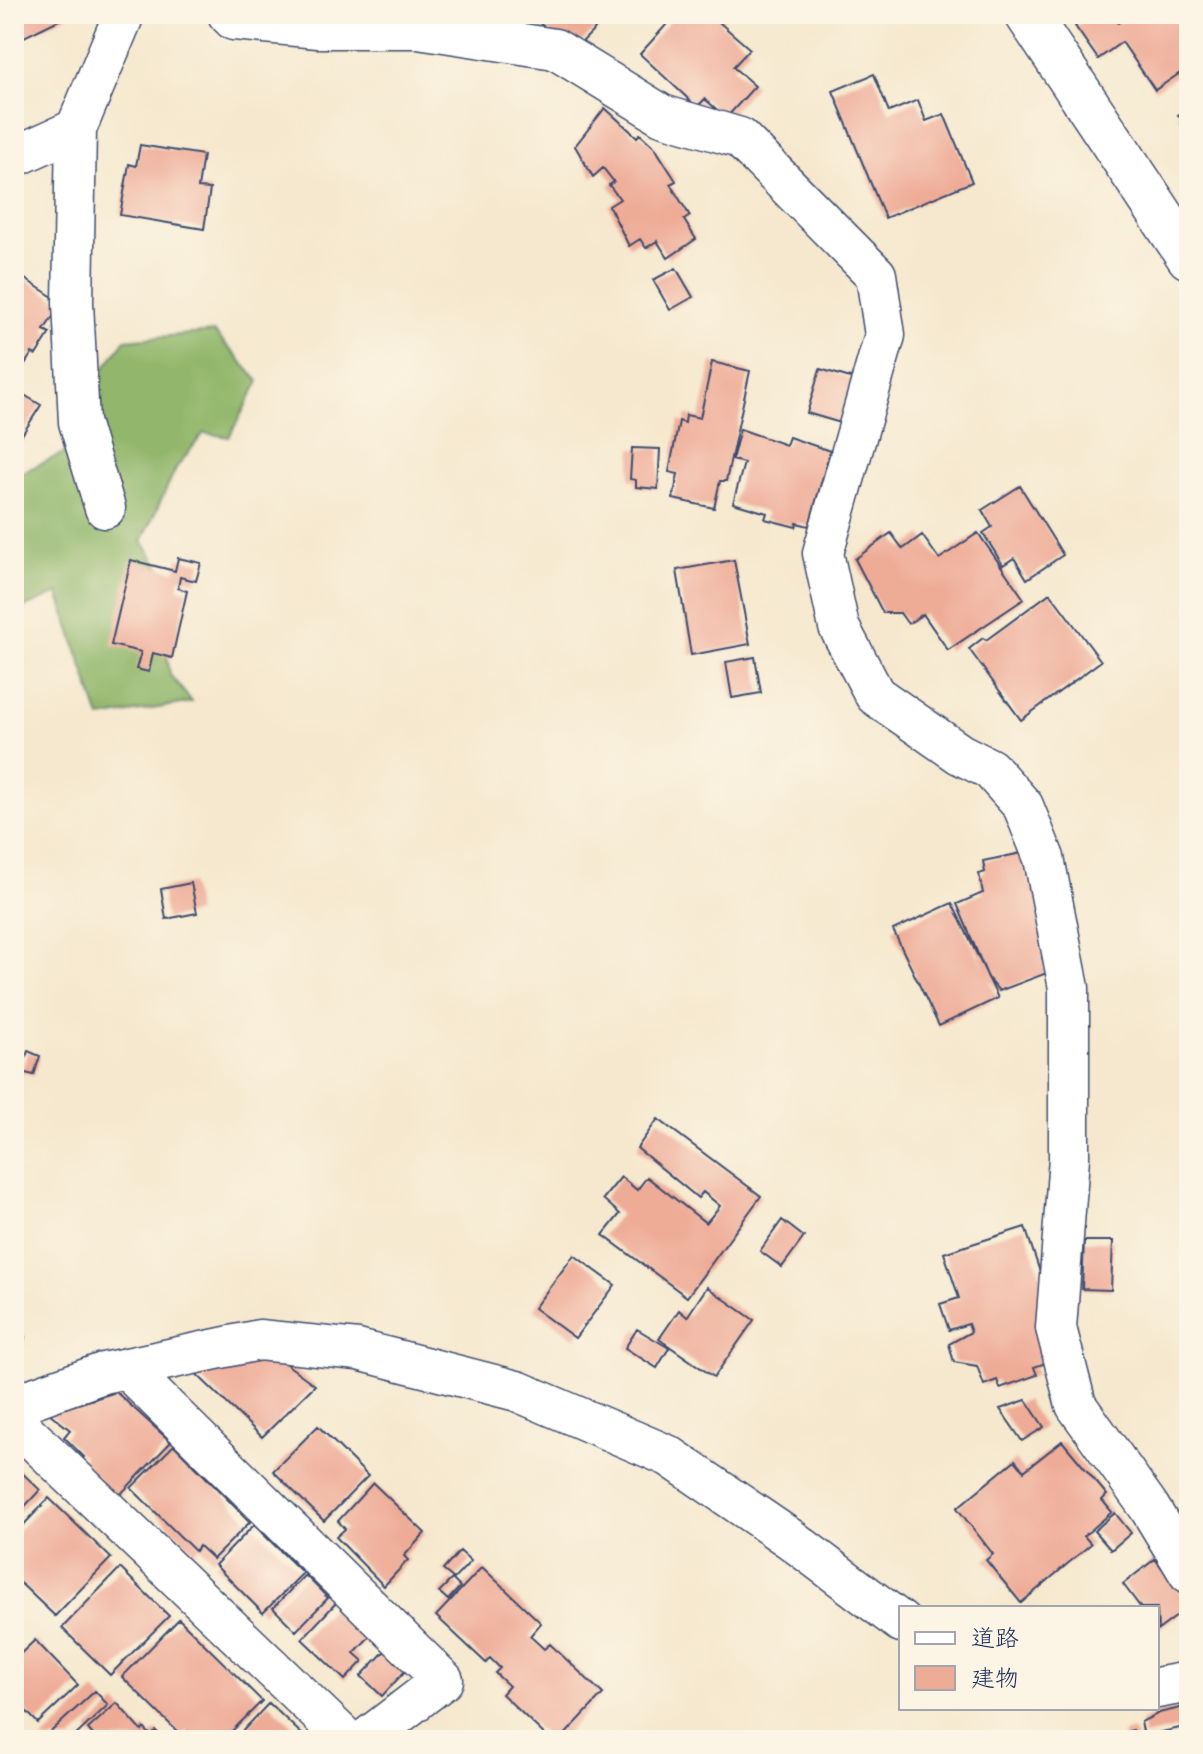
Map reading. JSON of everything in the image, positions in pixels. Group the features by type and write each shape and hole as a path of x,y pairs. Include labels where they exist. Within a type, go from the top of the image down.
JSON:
{"street":[{"path":"105,508 79,422 73,303 76,129 124,14"},
{"path":"228,14 234,20 318,28 418,28 555,49 662,115 740,138 876,275 885,335 823,553 839,627 875,695 960,754 990,769 1023,806 1044,858 1069,988 1069,1158 1056,1328 1076,1405 1149,1507 1189,1573"},
{"path":"1027,14 1189,257"},
{"path":"14,157 76,129"},
{"path":"14,1405 103,1373 259,1340 358,1350 517,1391 669,1456 792,1540 899,1620"},
{"path":"126,1368 443,1680 365,1740"},
{"path":"14,1421 347,1740"},
{"path":"1159,1688 1189,1682"}],"green space":[{"path":"214,332 259,381 229,437 204,433 176,468 142,541 180,597 160,611 170,675 192,702 100,718 58,593 14,612 14,482 21,473 92,440 85,394 125,340"}],"building":[{"path":"14,14 71,14 14,42"},
{"path":"531,14 610,14 570,54"},
{"path":"676,14 729,14 720,23 750,49 733,67 755,86 726,118 705,99 697,107 640,54"},
{"path":"1092,14 1112,14 1118,23 1132,14 1179,14 1189,28 1189,67 1155,90 1122,42 1098,59 1075,26"},
{"path":"874,74 889,112 918,100 926,121 944,114 972,182 885,218 833,91"},
{"path":"1189,107 1189,130 1178,115"},
{"path":"605,108 637,137 640,134 655,148 676,181 670,184 690,216 684,220 696,239 668,258 657,241 646,248 640,239 629,246 609,206 620,199 609,185 614,182 603,168 593,177 575,146"},
{"path":"140,145 203,155 198,188 210,189 204,229 120,215 129,164 136,166"},
{"path":"676,268 693,297 670,310 653,280"},
{"path":"19,275 62,303 44,330 50,333 14,381 14,283"},
{"path":"712,362 750,371 726,481 720,481 714,508 673,499 678,474 669,472 679,421 685,423 686,415 700,418"},
{"path":"820,369 857,380 844,424 807,413"},
{"path":"14,389 41,405 20,438 14,435"},
{"path":"740,429 786,445 789,437 830,451 809,526 797,523 796,527 765,519 767,513 733,503 744,463 732,460"},
{"path":"632,448 660,449 658,489 636,487 636,480 630,479"},
{"path":"1020,486 1063,555 1027,579 1014,558 1003,565 983,533 992,527 982,510"},
{"path":"891,533 903,549 922,535 939,559 978,533 1024,599 948,650 923,614 908,624 900,613 883,613 855,559"},
{"path":"178,558 201,563 196,581 180,577 178,588 187,591 172,658 153,653 149,672 136,669 141,652 111,645 131,560 175,571"},
{"path":"734,560 750,644 691,655 677,570"},
{"path":"1050,593 1101,661 1021,720 969,649"},
{"path":"755,657 761,693 732,698 726,662"},
{"path":"1022,853 1029,886 1037,884 1049,956 1042,957 1047,973 999,991 988,978 957,904 983,893 979,874 985,872 983,861"},
{"path":"191,883 197,913 166,919 161,889"},
{"path":"952,903 998,998 939,1026 893,930"},
{"path":"28,1051 40,1056 34,1075 21,1072"},
{"path":"658,1119 761,1196 687,1297 603,1235 620,1214 603,1199 621,1177 637,1190 647,1177 706,1223 720,1206 703,1192 698,1198 637,1148"},
{"path":"782,1220 804,1237 782,1267 760,1251"},
{"path":"1025,1227 1051,1305 1060,1358 1034,1367 1037,1375 1000,1388 997,1380 984,1385 977,1366 954,1362 949,1344 971,1332 968,1324 949,1330 940,1304 959,1298 944,1253"},
{"path":"1084,1241 1113,1241 1111,1290 1082,1289"},
{"path":"574,1255 615,1285 575,1338 534,1308"},
{"path":"707,1287 754,1320 714,1377 659,1339 679,1310 687,1317"},
{"path":"637,1329 669,1348 657,1368 625,1348"},
{"path":"14,1334 25,1336 15,1380 14,1380"},
{"path":"274,1355 315,1385 262,1437 189,1367"},
{"path":"116,1392 171,1442 113,1502 82,1459 84,1457 64,1437 70,1430 49,1413"},
{"path":"1026,1400 1044,1427 1022,1441 1000,1409"},
{"path":"318,1426 368,1476 324,1521 273,1471"},
{"path":"1062,1441 1107,1495 1102,1500 1112,1512 1084,1536 1091,1544 1021,1603 986,1560 993,1554 957,1508 1015,1460 1024,1471"},
{"path":"174,1445 250,1522 213,1559 199,1546 195,1551 131,1488"},
{"path":"14,1465 40,1490 14,1518"},
{"path":"373,1483 425,1533 404,1556 408,1560 384,1586 336,1537 345,1529 338,1521"},
{"path":"49,1498 111,1558 55,1616 14,1577 14,1535"},
{"path":"1115,1513 1131,1533 1111,1550 1094,1531"},
{"path":"254,1525 303,1573 263,1613 215,1565"},
{"path":"460,1551 471,1561 454,1579 443,1570"},
{"path":"1155,1559 1189,1607 1159,1629 1159,1606 1140,1606 1123,1584"},
{"path":"482,1567 541,1623 530,1636 544,1649 550,1644 603,1694 560,1740 550,1740 502,1694 509,1686 495,1673 500,1668 490,1658 486,1663 436,1616"},
{"path":"120,1568 169,1616 110,1675 62,1628"},
{"path":"305,1575 328,1598 296,1631 273,1608"},
{"path":"452,1579 460,1587 448,1600 439,1592"},
{"path":"336,1603 371,1635 354,1653 363,1661 345,1680 302,1639"},
{"path":"179,1619 262,1701 223,1740 197,1740 188,1731 182,1736 122,1677"},
{"path":"35,1640 78,1685 38,1723 18,1703 25,1697 14,1684 14,1660"},
{"path":"385,1651 406,1670 382,1696 361,1676"},
{"path":"95,1691 108,1705 71,1740 42,1740"},
{"path":"117,1703 142,1731 144,1728 151,1736 156,1731 164,1740 97,1740 88,1729"},
{"path":"269,1703 308,1740 234,1740"},
{"path":"1189,1706 1189,1726 1144,1736 1141,1722 1159,1713"},
{"path":"1133,1730 1137,1740 1125,1740 1123,1733"}]}
